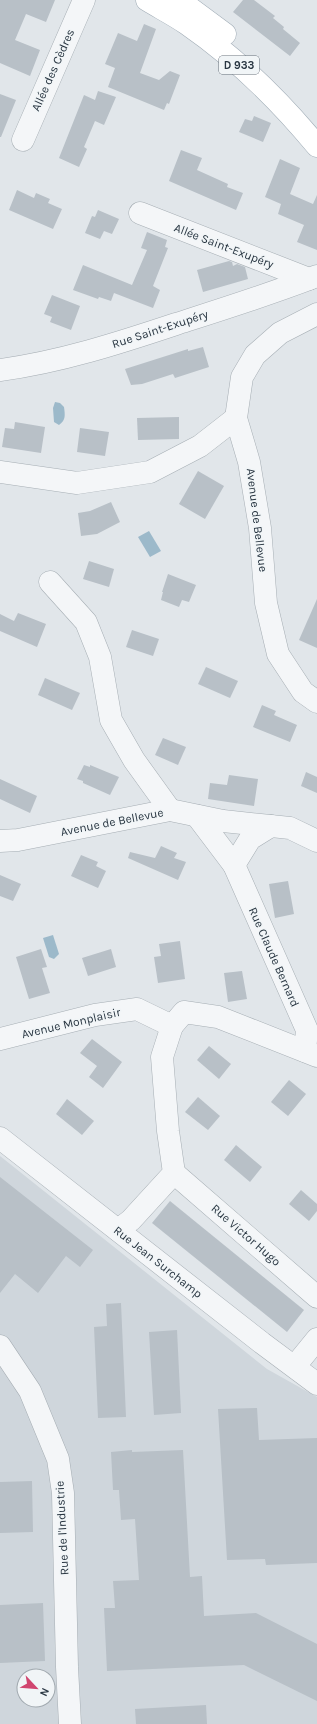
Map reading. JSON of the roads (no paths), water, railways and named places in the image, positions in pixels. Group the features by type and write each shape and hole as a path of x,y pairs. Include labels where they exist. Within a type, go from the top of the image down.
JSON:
{"main road":[{"name":"D 933","path":"147,0 187,24 240,65 282,105 317,146"},
{"name":"D 933","path":"179,0 246,52 288,94 317,128"}],"street":[{"name":"Allée des Cèdres","path":"22,140 84,0"},
{"name":"Allée Saint-Exupéry","path":"140,213 313,278"},
{"name":"Rue Saint-Exupéry","path":"0,370 30,366 125,341 313,278"},
{"name":"Avenue de Bellevue","path":"317,314 280,333 255,355 242,377 236,418 249,462 260,528 266,604 278,654 303,692 317,702"},
{"path":"0,472 77,483 150,472 200,446 236,418"},
{"path":"50,582 86,622 100,656 111,720 134,760 170,810"},
{"name":"Avenue de Bellevue","path":"0,841 18,840 170,810 223,821 290,828 317,841"},
{"name":"Rue Claude Bernard","path":"197,816 234,865 307,1030 311,1053"},
{"path":"234,865 250,839 271,826"},
{"name":"Avenue Monplaisir","path":"0,1039 95,1015 137,1009 172,1026"},
{"path":"118,1230 131,1220 174,1173 168,1131 162,1056 172,1026 184,1012 218,1017 311,1053"},
{"name":"Rue Jean Surchamp","path":"0,1138 262,1343 295,1366 317,1384"},
{"name":"Rue Victor Hugo","path":"174,1173 317,1297"},
{"path":"295,1366 317,1339"},
{"name":"Rue de l'Industrie","path":"0,1346 30,1391 58,1459 63,1494 67,1668 70,1724"}],"water":[{"path":"55,402 60,403 64,407 64,419 59,425 54,422 53,408"},
{"path":"149,531 161,551 150,557 138,537"},
{"path":"53,935 59,954 54,959 49,957 43,938"}]}
